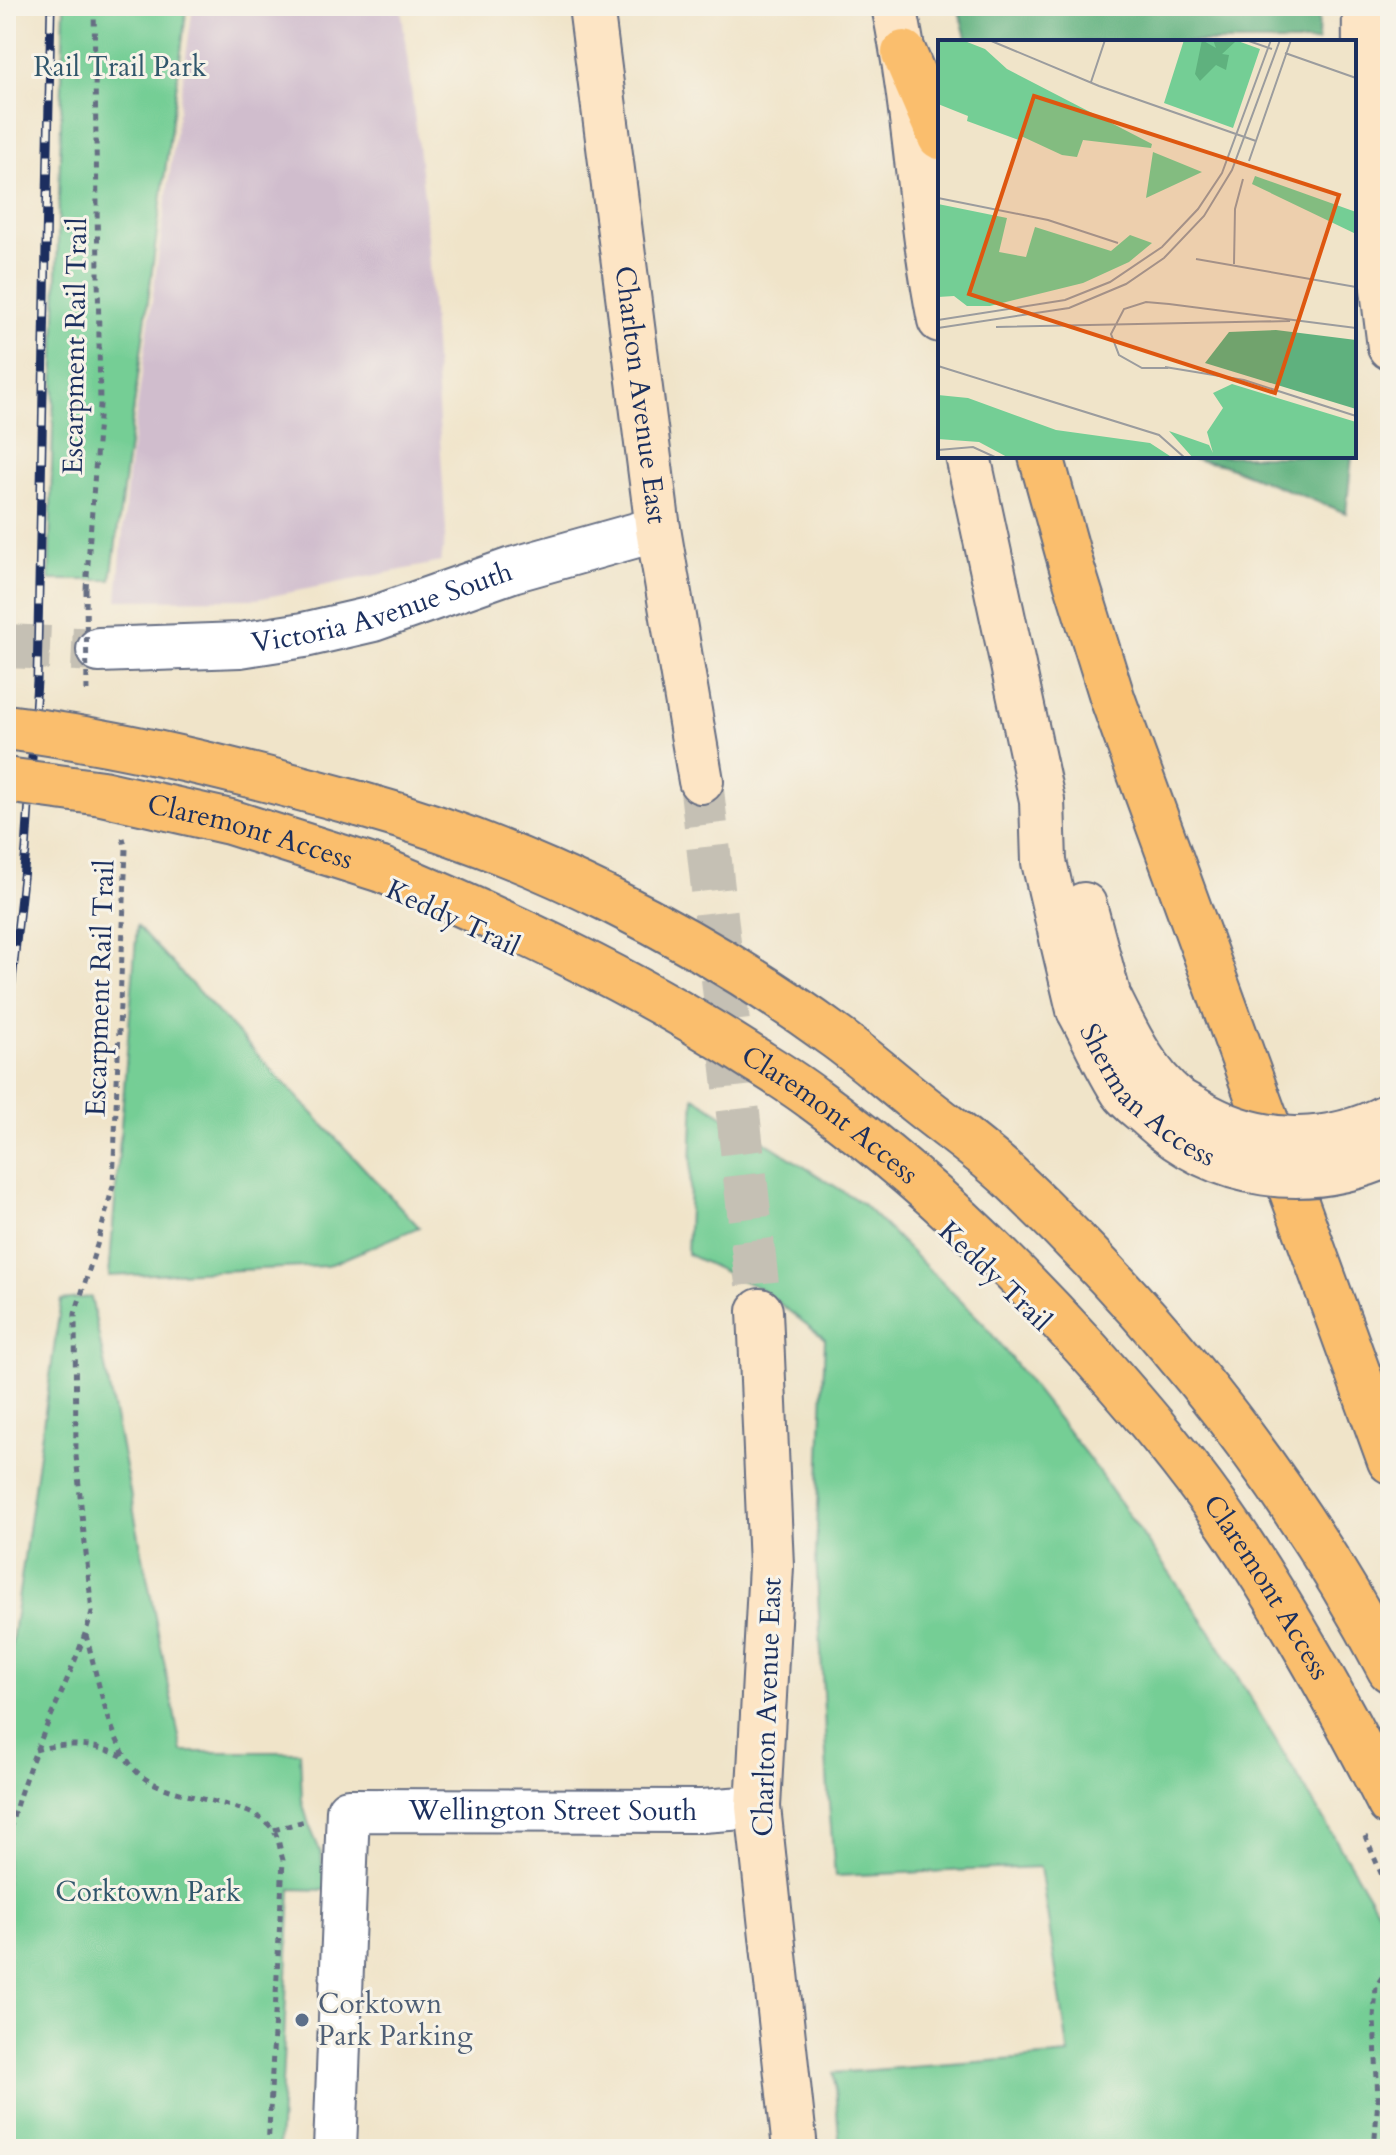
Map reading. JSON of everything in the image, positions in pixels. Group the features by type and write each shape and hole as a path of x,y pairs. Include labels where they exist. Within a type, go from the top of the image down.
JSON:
{"main road":[{"name":"Charlton Avenue East","path":"591,6 658,529 701,781"},
{"path":"894,6 904,53 938,310"},
{"path":"1365,6 1364,53 1375,226 1390,347"},
{"path":"904,53 938,132"},
{"name":"Sherman Access","path":"968,458 1042,800 1071,852 1094,1004 1124,1094 1170,1136 1200,1152 1269,1175 1299,1177 1355,1168 1390,1154"},
{"path":"1042,458 1113,700 1390,1461"},
{"name":"Claremont Access","path":"6,727 63,734 218,765 413,819 506,854 614,903 766,989 839,1039 1008,1175 1101,1269 1192,1371 1280,1489 1357,1607 1390,1670"},
{"name":"Claremont Access","path":"6,780 102,793 230,822 382,870 592,963 698,1023 812,1097 935,1197 1029,1286 1145,1413 1234,1533 1335,1696 1377,1818"},
{"name":"Sherman Access","path":"1094,1004 1177,1099 1224,1126 1282,1139 1311,1139 1364,1129 1390,1115"},
{"name":"Charlton Avenue East","path":"760,1311 771,1566 758,1807 795,2149"}],"street":[{"name":"Victoria Avenue South","path":"99,650 240,645 304,635 373,619 512,570 658,529"},
{"name":"Wellington Street South","path":"335,2149 348,1810 702,1811 758,1807"}],"path":[{"name":"Escarpment Rail Trail","path":"91,710 87,695 86,589 100,405 94,6"},
{"name":"Escarpment Rail Trail","path":"6,1853 10,1826 35,1750 92,1612 76,1456 75,1314 113,1186 126,849 122,833"},
{"name":"Escarpment Rail Trail","path":"85,1634 123,1756"},
{"path":"35,1750 82,1744 104,1748 123,1756 138,1774 159,1787 252,1813 274,1830 283,1860 268,2149"},
{"path":"1377,1818 1390,1894"},
{"path":"1374,2149 1378,2099 1374,2019 1376,1986 1390,1966"}],"shaded area":[{"path":"193,6 401,6 425,204 446,531 441,562 257,599 117,600 128,474"}],"green space":[{"name":"Rail Trail Park","path":"64,6 187,6 111,580 49,580"},
{"path":"958,6 1319,6 1318,40 966,40"},
{"path":"1187,458 1352,458 1346,513 1224,465"},
{"path":"137,926 419,1227 327,1266 109,1276"},
{"path":"694,1097 863,1204 983,1323 1088,1457 1210,1631 1390,1930 1390,2149 840,2149 834,2073 1069,2055 1040,1867 835,1876 816,1554 825,1339 761,1289 687,1254"},
{"name":"Corktown Park","path":"91,1297 182,1752 300,1752 302,1801 321,1853 326,1890 291,1889 279,2149 6,2149 6,1683 61,1300"}],"tunnel":[{"path":"6,646 99,650"},
{"path":"701,781 760,1311"}],"railway":[{"path":"6,1036 26,850 37,681 51,6"}],"place":[{"name":"Corktown Park Parking","path":"302,2020"}]}
